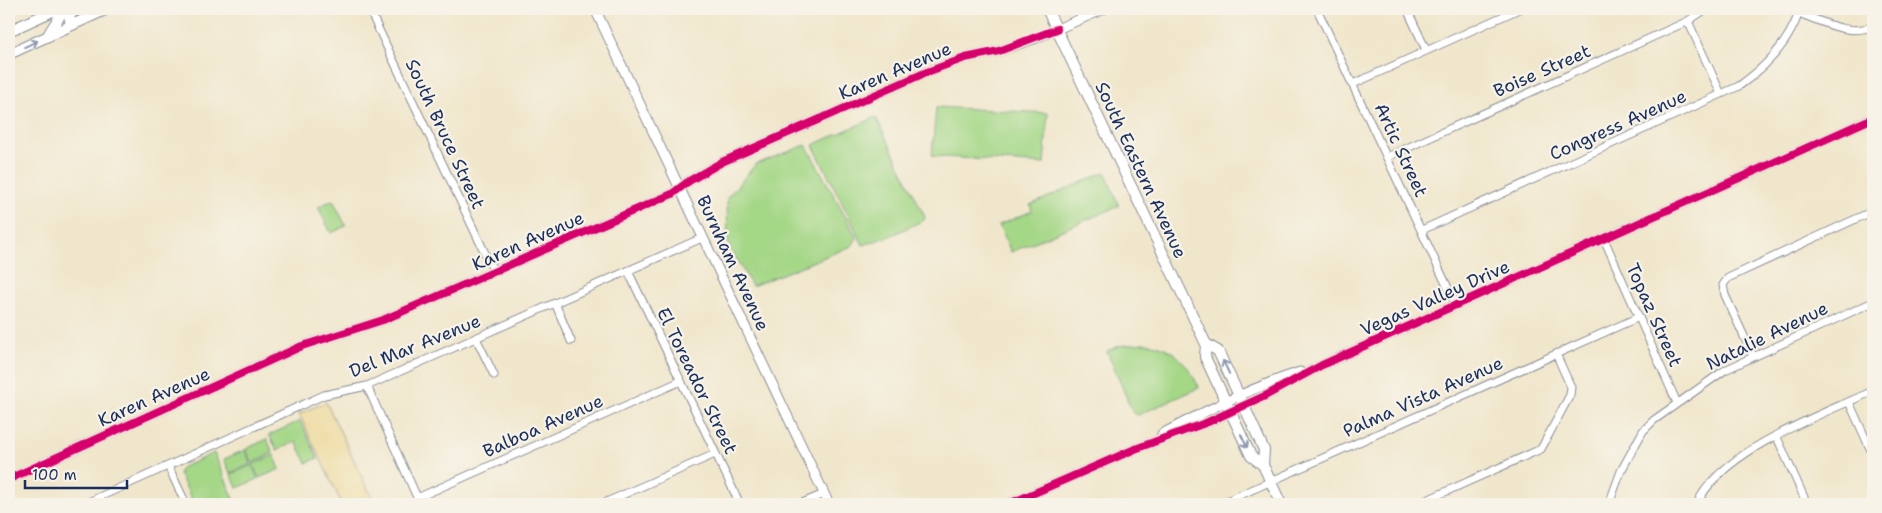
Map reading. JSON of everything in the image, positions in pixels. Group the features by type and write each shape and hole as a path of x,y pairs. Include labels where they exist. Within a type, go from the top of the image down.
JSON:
{"main road":[{"path":"9,31 57,9"},
{"path":"48,36 52,24 59,18 62,9"},
{"path":"71,25 69,16 76,9"},
{"path":"9,54 107,9"},
{"name":"South Eastern Avenue","path":"1047,9 1206,344 1205,357 1230,412 1251,456 1263,465 1281,504"},
{"name":"South Eastern Avenue","path":"1206,344 1218,351 1239,395 1264,450 1263,465"}],"street":[{"name":"South Bruce Street","path":"369,9 494,272"},
{"name":"Burnham Avenue","path":"595,9 829,504"},
{"name":"Karen Avenue","path":"9,479 302,346 383,320 672,194 680,187 722,162 927,72 963,59 999,51 1104,9"},
{"name":"Artic Street","path":"1317,9 1456,305"},
{"path":"1407,9 1426,50"},
{"path":"1497,9 1501,17"},
{"path":"1353,84 1519,9"},
{"name":"Boise Street","path":"1387,157 1688,21 1706,9"},
{"path":"1799,11 1850,30 1865,30 1873,26"},
{"name":"Congress Avenue","path":"1422,230 1739,86 1752,76 1780,48 1799,11"},
{"path":"1688,21 1721,94"},
{"name":"Vegas Valley Drive","path":"1009,504 1136,449 1244,406 1322,365 1873,118"},
{"path":"1753,356 1725,295 1723,285 1736,273 1873,211"},
{"name":"Del Mar Avenue","path":"84,504 324,395 367,386 702,238"},
{"name":"Topaz Street","path":"1604,239 1677,403"},
{"name":"El Toreador Street","path":"628,271 740,504"},
{"name":"Natalie Avenue","path":"1609,504 1621,471 1643,431 1677,403 1725,370 1873,302"},
{"path":"555,303 570,341"},
{"name":"Palma Vista Avenue","path":"1220,504 1639,317"},
{"path":"476,338 494,375"},
{"path":"1418,504 1541,449 1570,395 1571,387 1556,354"},
{"name":"Vegas Valley Drive","path":"1136,449 1239,395 1322,365"},
{"name":"Balboa Avenue","path":"419,501 680,380"},
{"path":"367,386 419,501"},
{"path":"1697,504 1708,486 1728,467 1776,435 1873,391"},
{"path":"1849,402 1873,455"},
{"path":"1776,435 1808,504"},
{"path":"602,504 715,454"},
{"path":"168,466 186,504"},
{"path":"800,504 824,494"}],"green space":[{"path":"936,107 1048,113 1044,164 932,156"},
{"path":"876,117 925,217 924,220 890,236 863,245 813,145"},
{"path":"806,145 857,238 852,246 752,286 728,244 727,198 756,164"},
{"path":"1105,172 1119,206 1011,252 999,225 1032,211 1030,205"},
{"path":"333,200 346,226 331,233 318,207"},
{"path":"1143,343 1162,347 1178,356 1190,371 1199,388 1138,415 1133,413 1107,351 1119,346"},
{"path":"300,421 318,458 307,463 296,442 277,450 269,435"},
{"path":"267,439 273,453 252,463 246,449"},
{"path":"245,450 251,464 230,473 224,459"},
{"path":"214,453 234,499 226,502 227,504 194,504 179,473 181,468"},
{"path":"274,455 280,469 259,478 253,464"},
{"path":"252,465 258,479 237,488 231,474"}],"sand":[{"path":"326,402 375,504 342,504 299,414"}],"cycle path":[{"path":"9,479 302,346 383,320 672,194 689,181 722,162 927,72 965,58 999,51 1057,29"},
{"path":"1009,504 1135,449 1208,422 1265,396 1322,365 1873,118"}]}
